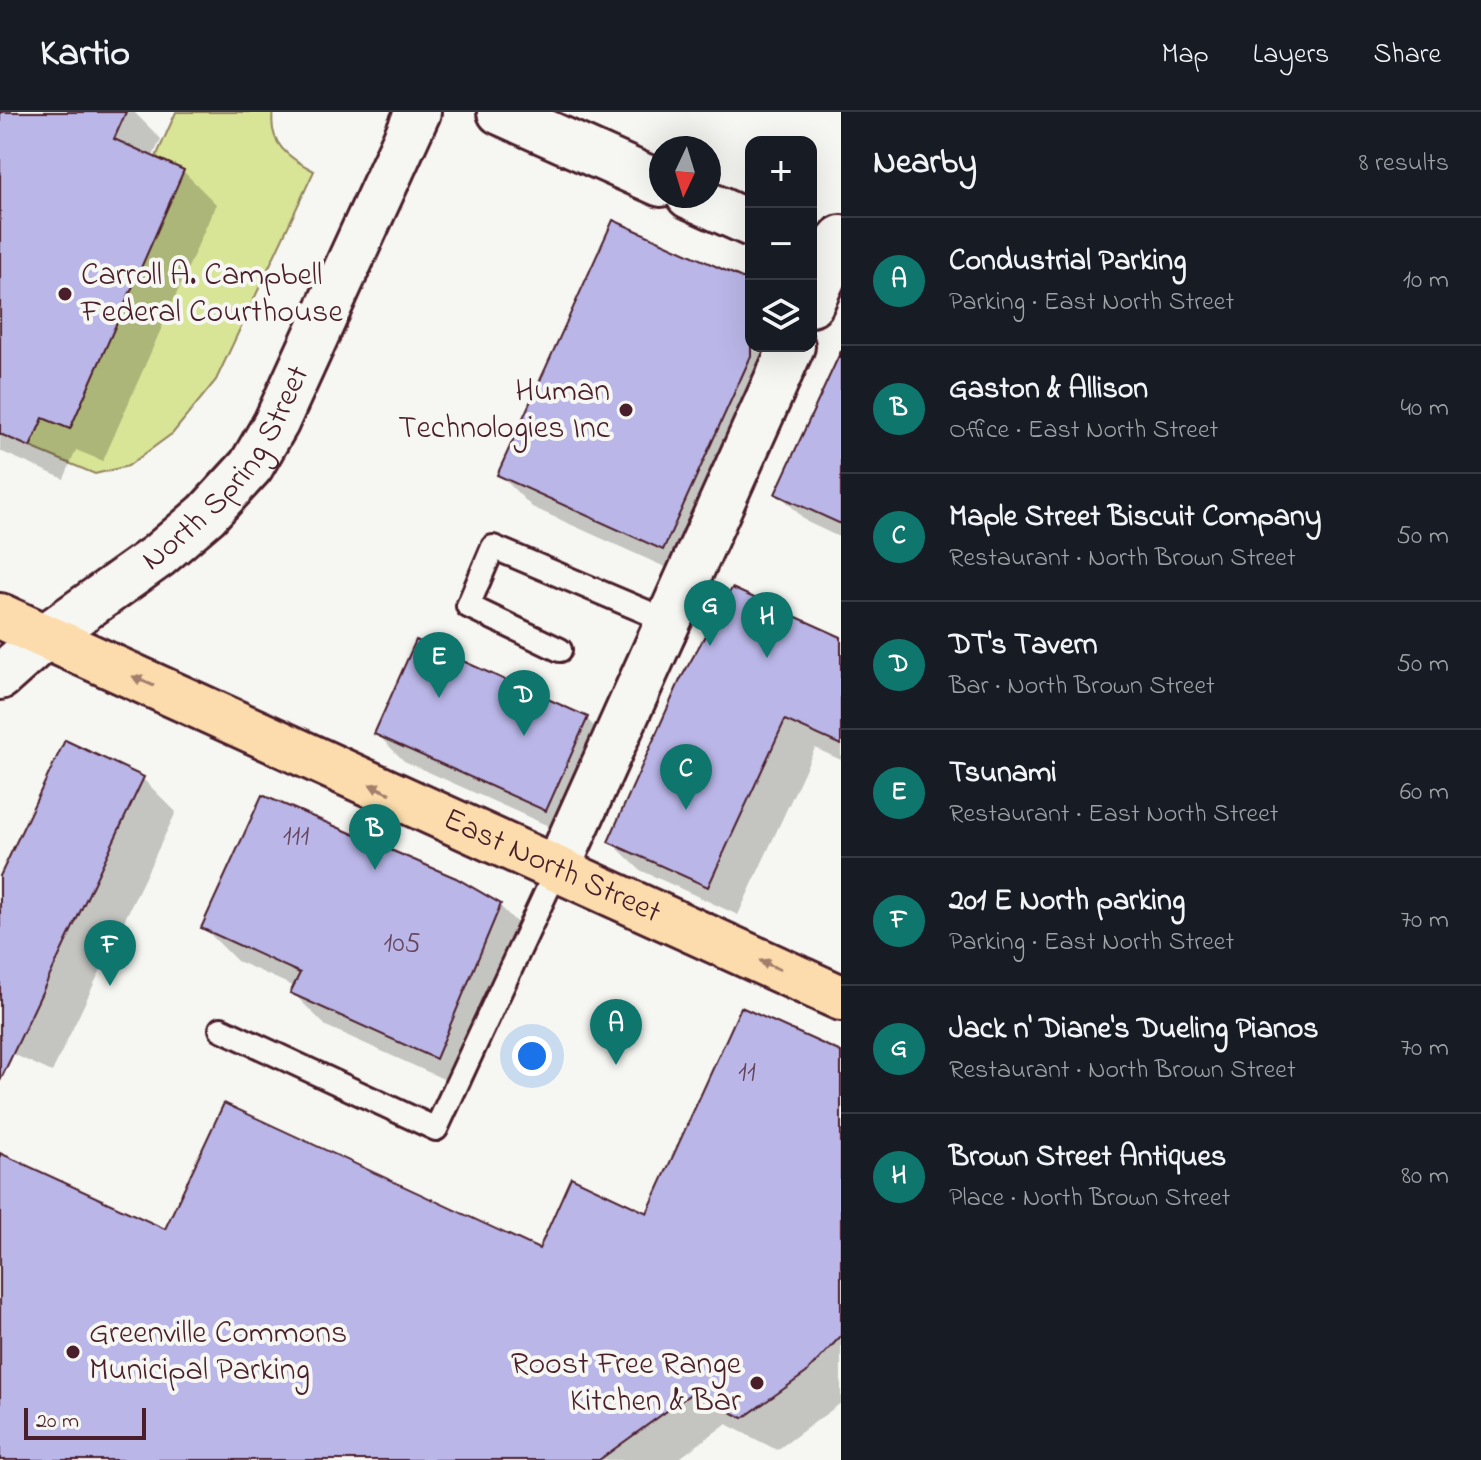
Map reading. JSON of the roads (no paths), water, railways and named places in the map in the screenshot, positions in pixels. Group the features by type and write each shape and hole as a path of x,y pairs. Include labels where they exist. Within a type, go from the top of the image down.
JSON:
{"main road":[{"name":"East North Street","path":"0,616 841,998"}],"street":[{"name":"North Spring Street","path":"0,677 46,636 158,556 207,514 251,466 276,423 418,112"},
{"path":"500,112 649,179"},
{"path":"716,208 745,221"},
{"path":"817,289 831,253"},
{"path":"557,869 789,352"}],"lane":[{"path":"560,650 468,606 493,547 668,621"},
{"path":"221,1029 436,1129 557,869"}],"place":[{"name":"Carroll A. Campbell Federal Courthouse","path":"65,294"},
{"name":"Human Technologies Inc","path":"626,410"},
{"name":"Jack n' Diane's Dueling Pianos","path":"710,646"},
{"name":"Brown Street Antiques","path":"767,658"},
{"name":"Tsunami","path":"439,698"},
{"name":"DT's Tavern","path":"524,736"},
{"name":"Maple Street Biscuit Company","path":"686,810"},
{"name":"Gaston & Allison","path":"375,870"},
{"name":"201 E North parking","path":"110,986"},
{"name":"Condustrial Parking","path":"616,1065"},
{"name":"Greenville Commons Municipal Parking","path":"73,1352"},
{"name":"Roost Free Range Kitchen & Bar","path":"757,1383"}]}
